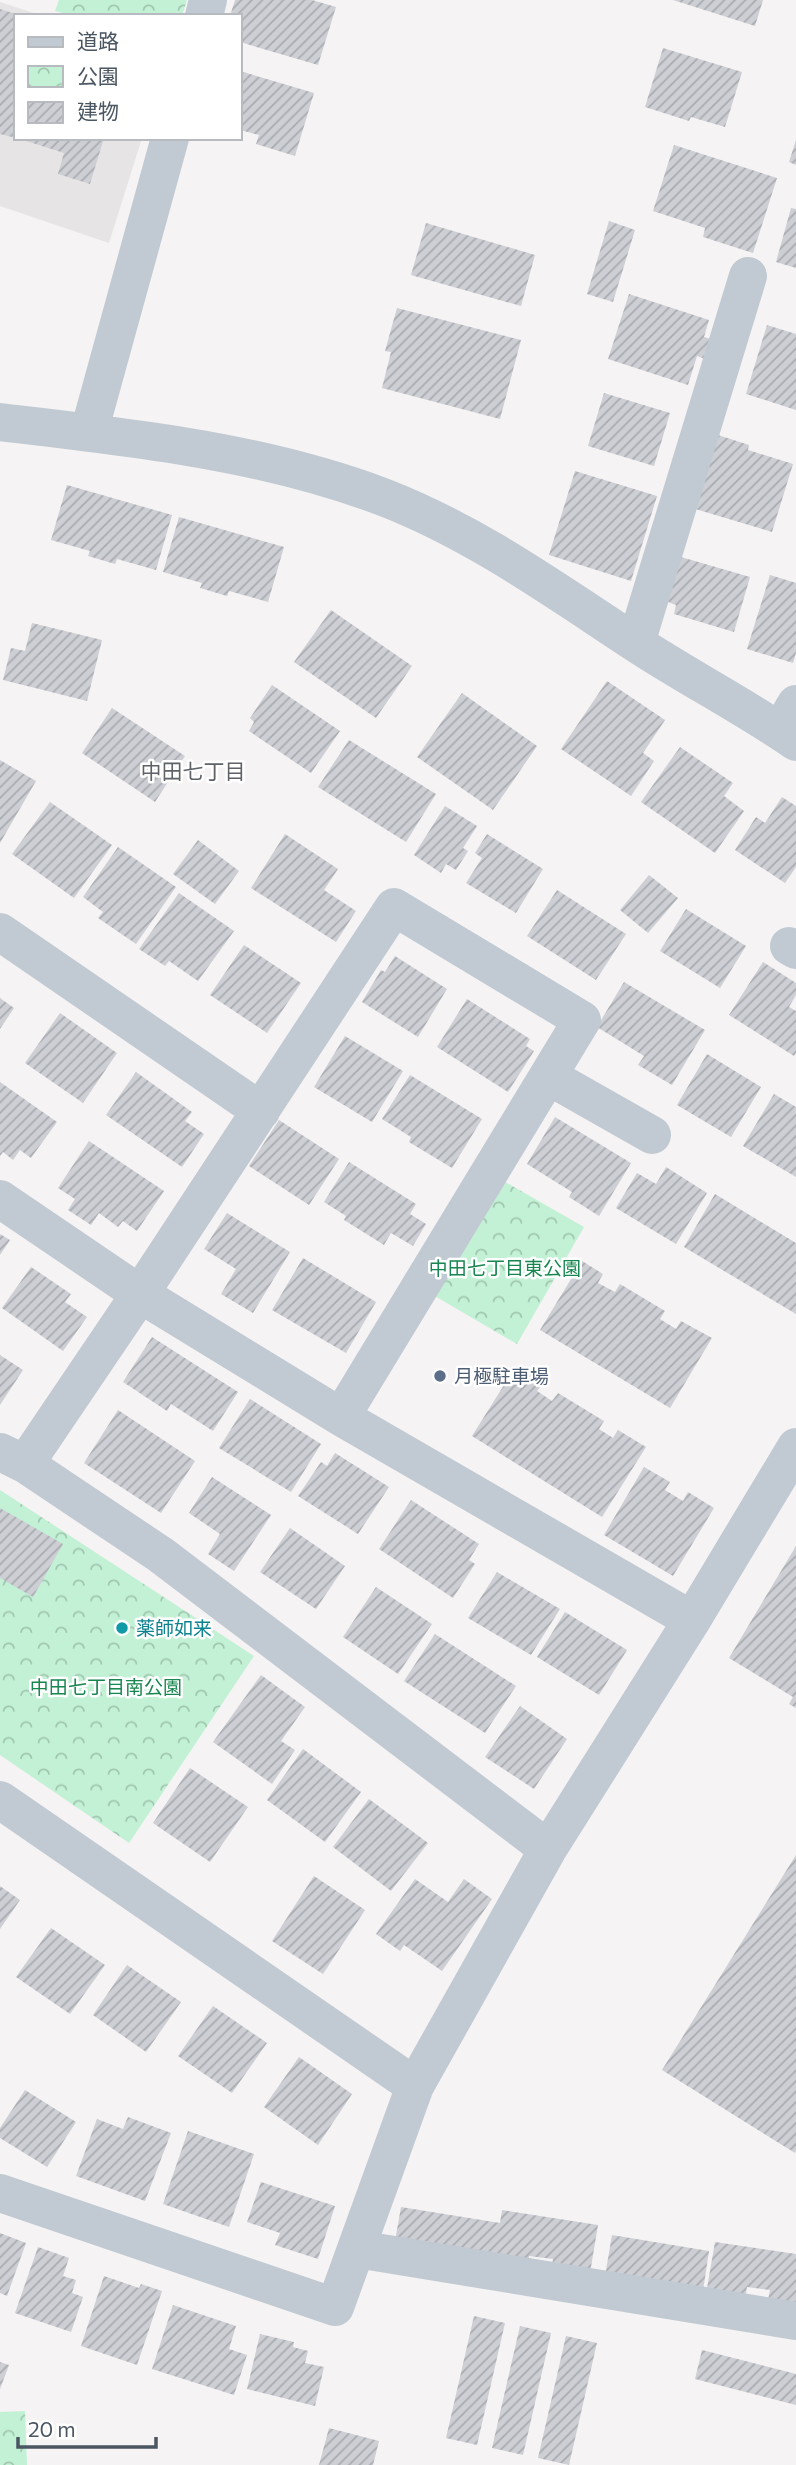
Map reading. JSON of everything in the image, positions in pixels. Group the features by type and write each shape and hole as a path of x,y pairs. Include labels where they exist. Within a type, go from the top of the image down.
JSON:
{"street":[{"path":"89,432 169,140"},
{"path":"636,643 748,276"},
{"path":"0,422 163,442 307,474 383,497 468,536 541,580 636,643 791,726"},
{"path":"341,1417 582,1020 394,907 140,1294 12,1458 161,1555 548,1849"},
{"path":"0,932 261,1111"},
{"path":"548,1076 652,1135"},
{"path":"0,1199 140,1294 341,1417 692,1620"},
{"path":"0,2193 335,2307 415,2085 548,1849 692,1620 796,1447"},
{"path":"0,1800 415,2085"},
{"path":"356,2249 796,2321"}],"shaded area":[{"path":"0,2 37,14 14,14 14,140 141,140 109,243 0,206"}],"green space":[{"path":"59,0 187,0 183,14 66,14 55,11"},
{"name":"中田七丁目東公園","path":"500,1179 584,1227 517,1344 433,1295"},
{"name":"中田七丁目南公園","path":"0,1490 254,1656 129,1843 0,1755"},
{"path":"25,2411 27,2465 0,2465 0,2412"}],"building":[{"path":"235,0 312,0 336,7 318,65 242,43 242,14 231,14"},
{"path":"673,0 763,0 755,26"},
{"path":"0,9 16,14 14,138 0,134"},
{"path":"663,48 742,72 725,127 691,117 689,121 645,107"},
{"path":"242,72 314,93 295,156 256,144 259,135 242,131"},
{"path":"23,140 103,140 90,184 58,174 64,153"},
{"path":"796,140 796,165 789,162"},
{"path":"674,145 777,178 753,253 703,237 705,228 653,211"},
{"path":"791,208 796,209 796,268 776,262"},
{"path":"609,221 635,230 613,302 587,294"},
{"path":"426,223 535,255 521,306 411,275"},
{"path":"629,294 709,320 704,337 711,339 705,359 697,356 688,385 608,359"},
{"path":"397,308 521,340 500,419 382,388 391,352 385,351"},
{"path":"767,325 796,334 796,410 746,394"},
{"path":"604,393 670,413 654,466 588,446"},
{"path":"715,434 749,445 748,450 793,464 772,532 692,508"},
{"path":"575,471 657,496 631,581 549,555"},
{"path":"67,485 172,515 156,570 117,559 115,564 88,556 90,551 51,540"},
{"path":"179,517 284,547 268,602 229,591 227,596 200,588 202,583 163,572"},
{"path":"681,557 750,577 734,632 674,614 676,605 668,602"},
{"path":"770,575 796,583 796,653 793,663 747,649"},
{"path":"331,610 412,666 376,718 294,662"},
{"path":"32,623 102,640 87,701 3,680 11,648 25,651"},
{"path":"607,681 665,720 643,753 654,761 631,796 561,749"},
{"path":"272,685 340,731 311,773 249,731 254,722 250,718"},
{"path":"462,693 537,746 493,810 417,757"},
{"path":"112,708 185,756 155,802 82,753"},
{"path":"349,740 436,794 406,842 318,787"},
{"path":"680,747 733,783 724,796 744,811 715,853 641,802"},
{"path":"0,760 36,781 0,843"},
{"path":"782,797 796,806 796,867 785,883 735,850 756,817 765,823"},
{"path":"50,802 112,845 74,898 12,854"},
{"path":"445,806 477,826 463,848 468,851 456,870 446,864 441,873 414,855"},
{"path":"285,834 338,869 324,890 356,911 336,942 251,888"},
{"path":"487,834 543,869 516,913 466,883 482,858 475,853"},
{"path":"198,840 239,871 215,904 173,874"},
{"path":"118,847 176,887 136,944 98,918 103,912 83,897"},
{"path":"649,875 678,898 648,933 620,910"},
{"path":"557,890 626,934 596,980 527,936"},
{"path":"179,893 234,931 198,981 169,961 165,966 139,949"},
{"path":"686,909 746,946 720,988 660,951"},
{"path":"244,945 301,983 267,1033 210,995"},
{"path":"395,956 447,989 418,1037 362,1002 381,970 385,972"},
{"path":"763,962 796,983 796,995 789,1007 796,1011 794,1056 729,1015"},
{"path":"624,982 705,1030 672,1085 638,1065 644,1056 597,1027"},
{"path":"0,998 14,1008 0,1029"},
{"path":"467,999 530,1039 526,1046 534,1051 508,1092 437,1047"},
{"path":"60,1013 117,1053 83,1103 25,1063"},
{"path":"345,1036 403,1071 372,1122 314,1087"},
{"path":"707,1054 761,1087 731,1137 677,1105"},
{"path":"136,1072 192,1112 185,1121 204,1134 182,1167 106,1115"},
{"path":"410,1075 482,1119 452,1168 409,1142 411,1137 382,1119"},
{"path":"0,1082 57,1122 31,1158 20,1150 13,1160 3,1152 0,1156"},
{"path":"774,1094 796,1107 796,1177 743,1146"},
{"path":"555,1117 631,1163 599,1216 569,1197 572,1192 527,1164"},
{"path":"279,1120 339,1159 309,1205 249,1166"},
{"path":"89,1141 164,1191 137,1231 123,1221 118,1227 99,1213 91,1225 68,1210 75,1199 58,1188"},
{"path":"349,1162 416,1204 410,1214 426,1224 413,1246 391,1233 384,1245 344,1220 346,1216 324,1202"},
{"path":"666,1167 707,1193 676,1244 616,1208 637,1173 656,1184"},
{"path":"715,1194 796,1243 796,1314 684,1247"},
{"path":"227,1213 290,1252 253,1313 221,1294 236,1269 204,1249"},
{"path":"0,1234 10,1240 0,1255"},
{"path":"303,1258 376,1302 346,1353 272,1310"},
{"path":"582,1261 603,1274 598,1283 615,1292 620,1284 665,1311 660,1319 676,1329 681,1321 712,1338 670,1408 540,1330"},
{"path":"31,1267 71,1294 65,1302 87,1317 63,1351 2,1308"},
{"path":"152,1337 238,1392 213,1431 171,1404 167,1411 123,1382"},
{"path":"0,1355 23,1370 0,1405"},
{"path":"516,1366 543,1383 537,1391 552,1401 558,1393 604,1421 599,1429 613,1438 618,1430 646,1447 602,1517 472,1436"},
{"path":"250,1399 321,1444 291,1492 219,1448"},
{"path":"118,1410 195,1461 161,1513 84,1463"},
{"path":"335,1453 389,1487 358,1534 298,1496 321,1462 327,1466"},
{"path":"644,1467 670,1482 665,1490 683,1501 688,1492 714,1508 673,1576 604,1535"},
{"path":"212,1477 271,1515 234,1571 208,1554 220,1534 189,1513"},
{"path":"411,1500 479,1544 469,1560 475,1564 453,1598 379,1549"},
{"path":"0,1508 63,1544 33,1597 0,1578"},
{"path":"290,1528 345,1566 316,1609 260,1572"},
{"path":"796,1546 796,1708 789,1704 793,1697 729,1658"},
{"path":"497,1572 560,1609 531,1655 468,1618"},
{"path":"376,1587 432,1624 398,1674 343,1637"},
{"path":"565,1612 627,1650 599,1695 537,1657"},
{"path":"435,1634 516,1686 485,1733 404,1681"},
{"path":"261,1675 305,1707 281,1741 295,1750 272,1784 213,1742"},
{"path":"520,1706 567,1739 534,1789 485,1757"},
{"path":"303,1749 361,1792 325,1842 267,1800"},
{"path":"190,1768 248,1807 210,1862 153,1823"},
{"path":"369,1799 428,1843 391,1891 333,1847"},
{"path":"796,1855 796,2150 795,2153 662,2070"},
{"path":"314,1876 365,1910 323,1974 272,1941"},
{"path":"415,1879 448,1902 464,1879 492,1899 442,1971 404,1945 400,1951 376,1934"},
{"path":"0,1886 20,1900 0,1929"},
{"path":"51,1928 105,1965 70,2014 16,1977"},
{"path":"127,1965 181,2002 146,2052 93,2015"},
{"path":"213,2006 267,2043 232,2093 178,2056"},
{"path":"299,2057 352,2094 318,2145 264,2107"},
{"path":"25,2090 76,2122 47,2167 0,2138 0,2128"},
{"path":"128,2117 171,2133 145,2201 76,2176 97,2119 123,2129"},
{"path":"188,2131 254,2154 229,2227 163,2204"},
{"path":"261,2182 335,2206 318,2259 275,2245 280,2233 247,2222"},
{"path":"401,2207 500,2223 502,2210 598,2225 589,2279 551,2272 553,2259 529,2256 528,2269 394,2247"},
{"path":"0,2233 26,2243 7,2296 0,2293"},
{"path":"612,2235 709,2251 701,2304 603,2288"},
{"path":"715,2242 796,2254 796,2309 767,2304 770,2290 747,2287 745,2300 706,2294"},
{"path":"38,2247 69,2258 63,2276 76,2280 72,2293 83,2297 71,2332 15,2313"},
{"path":"104,2276 139,2288 141,2284 162,2291 137,2365 81,2346"},
{"path":"173,2305 236,2326 229,2349 247,2355 234,2395 152,2369"},
{"path":"474,2316 505,2323 477,2445 446,2438"},
{"path":"520,2326 551,2333 523,2455 492,2448"},
{"path":"260,2334 294,2342 293,2347 308,2351 305,2363 324,2367 315,2406 247,2389"},
{"path":"566,2336 597,2343 569,2465 538,2458"},
{"path":"702,2350 796,2374 796,2405 695,2379"},
{"path":"0,2362 9,2365 0,2389"},
{"path":"329,2428 379,2441 373,2465 319,2465"}],"place":[{"name":"月極駐車場","path":"440,1376"},
{"name":"薬師如来","path":"122,1628"}],"district":[{"name":"中田七丁目","path":"193,772"}]}
